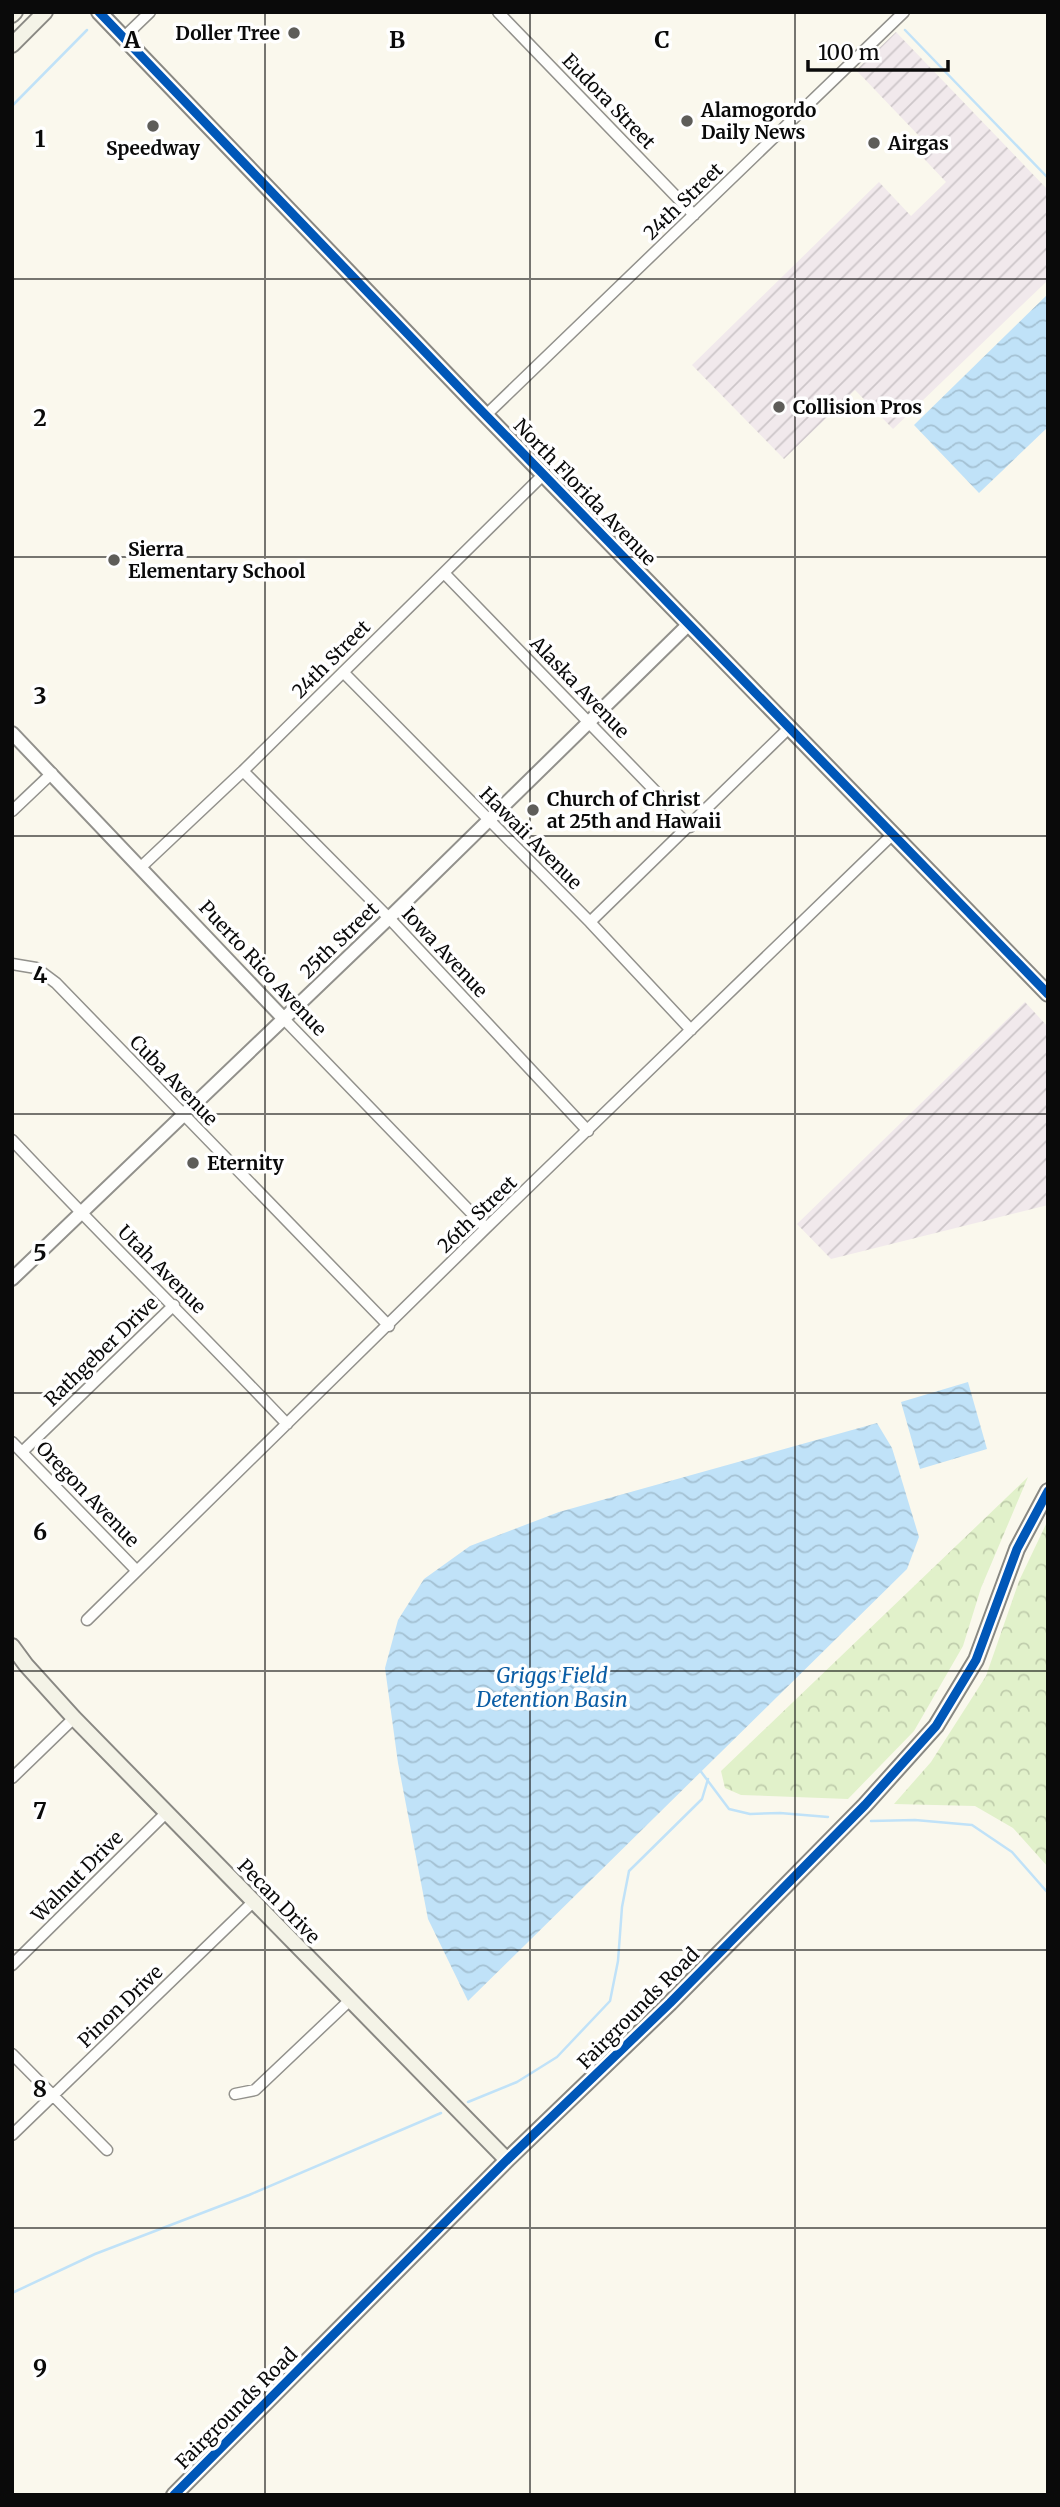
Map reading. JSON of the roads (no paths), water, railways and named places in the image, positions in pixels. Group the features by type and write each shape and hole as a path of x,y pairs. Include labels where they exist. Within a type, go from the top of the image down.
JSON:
{"main road":[{"path":"12,45 46,12"},
{"name":"North Florida Avenue","path":"99,12 1048,995"},
{"name":"Fairgrounds Road","path":"174,2495 507,2160 670,2003 782,1886 865,1805 936,1726 976,1660 1017,1549 1048,1491"},
{"name":"Pecan Drive","path":"12,1646 74,1718 507,2160"},
{"name":"Pecan Drive","path":"12,1657 26,1665"}],"street":[{"path":"123,38 150,12"},
{"name":"Eudora Street","path":"498,12 694,215"},
{"name":"24th Street","path":"486,415 904,12"},
{"name":"24th Street","path":"141,867 243,771 544,474"},
{"name":"Alaska Avenue","path":"444,573 690,827"},
{"name":"25th Street","path":"12,1279 390,918 689,624"},
{"name":"Hawaii Avenue","path":"343,672 590,922 691,1030"},
{"path":"590,922 790,727"},
{"name":"Puerto Rico Avenue","path":"12,733 486,1228"},
{"name":"Iowa Avenue","path":"243,771 390,918 588,1131"},
{"path":"12,811 52,773"},
{"name":"26th Street","path":"87,1620 893,834"},
{"name":"Cuba Avenue","path":"12,964 36,968 56,983 389,1326"},
{"name":"Utah Avenue","path":"12,1140 287,1424"},
{"name":"Rathgeber Drive","path":"22,1452 174,1305"},
{"name":"Oregon Avenue","path":"12,1442 137,1571"},
{"path":"12,1778 74,1718"},
{"name":"Walnut Drive","path":"12,1965 167,1812"},
{"name":"Pinon Drive","path":"12,2135 253,1902"},
{"path":"235,2094 255,2090 349,2001"},
{"path":"12,2054 107,2150"}],"water":[{"path":"1048,294 1048,427 979,493 914,425"},
{"path":"968,1382 987,1449 920,1469 901,1402"},
{"name":"Griggs Field Detention Basin","path":"877,1423 892,1448 919,1537 907,1569 468,2001 428,1919 398,1763 385,1668 398,1620 424,1579 470,1546 559,1512"}],"waterway":[{"path":"12,106 87,30"},
{"path":"905,30 1048,178"},
{"path":"699,1769 729,1809 750,1814 780,1813 828,1817"},
{"path":"468,2102 517,2082 557,2057 610,2001 618,1961 622,1907 629,1871 702,1799 708,1779"},
{"path":"871,1821 915,1820 972,1825 1012,1852 1048,1893"},
{"path":"12,2293 95,2254 249,2195 441,2113"}],"place":[{"name":"Doller Tree","path":"294,33"},
{"name":"Alamogordo Daily News","path":"687,121"},
{"name":"Speedway","path":"153,126"},
{"name":"Airgas","path":"874,143"},
{"name":"Collision Pros","path":"779,407"},
{"name":"Sierra Elementary School","path":"114,560"},
{"name":"Church of Christ at 25th and Hawaii","path":"533,810"},
{"name":"Eternity","path":"193,1163"}]}
